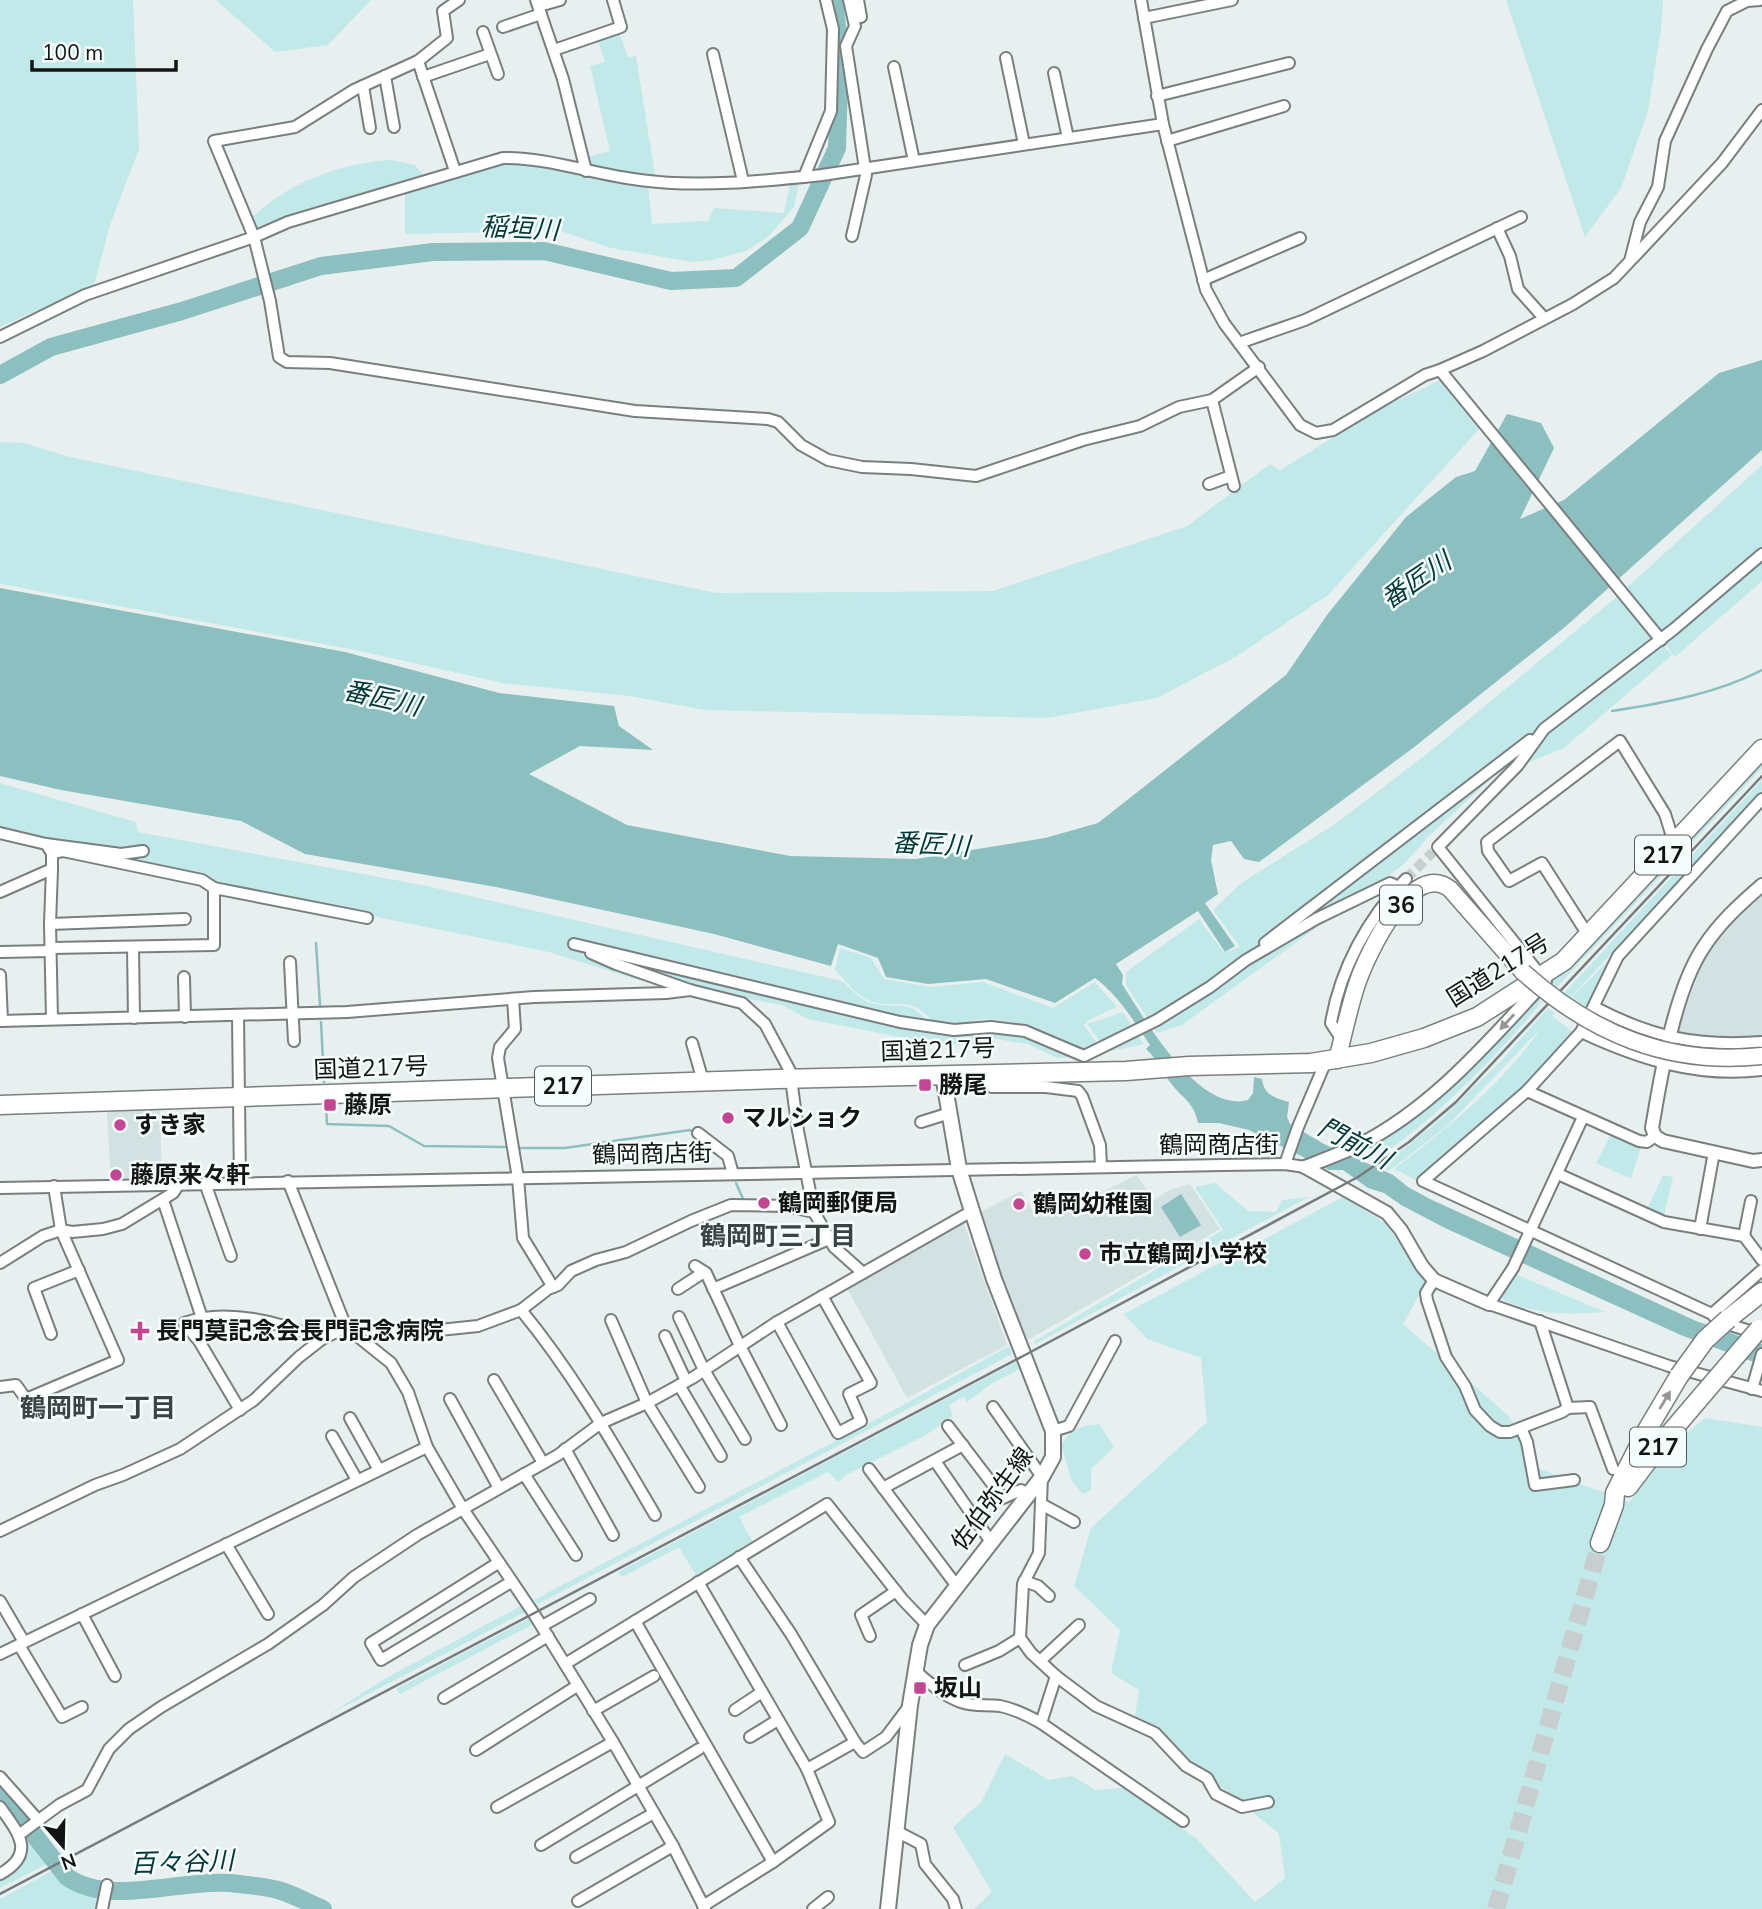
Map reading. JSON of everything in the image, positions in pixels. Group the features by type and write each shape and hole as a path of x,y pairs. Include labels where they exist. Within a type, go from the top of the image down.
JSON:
{"highway":[{"name":"国道217号","path":"0,1105 703,1081 1126,1071 1295,1063 1371,1053 1424,1038 1476,1017 1564,961 1762,749"},
{"name":"217","path":"1600,1543 1614,1505 1615,1493 1647,1430 1679,1376 1720,1317 1762,1292"},
{"name":"217","path":"1614,1505 1658,1446 1761,1330"}],"main road":[{"name":"36","path":"1331,1060 1342,1040 1359,979 1383,930 1406,898 1425,884 1438,883 1450,889 1523,972 1550,996 1580,1017 1631,1041 1691,1055 1732,1058 1762,1056"},
{"name":"佐伯弥生線","path":"888,1909 910,1705 915,1671 927,1625 1042,1477 1059,1459 1053,1431 994,1279 959,1169 943,1075"}],"street":[{"path":"459,0 443,11 447,38 418,61 363,86 295,127 214,141 254,237 279,357 287,362 330,363 635,411 768,419 778,422 801,445 828,460 862,467 976,476 1083,440 1140,426 1180,407 1212,400 1259,367"},
{"path":"503,27 539,7 560,0"},
{"path":"554,50 621,27 613,0"},
{"path":"804,177 831,111 833,29 826,0"},
{"path":"849,0 855,26 846,46 866,168 852,236"},
{"path":"858,0 861,17"},
{"path":"1141,0 1163,124 1203,281 1224,323 1300,425 1316,433 1334,430 1425,374 1483,351 1573,304 1614,278 1722,163 1762,111"},
{"path":"1144,18 1232,0"},
{"path":"1630,261 1640,222 1658,187 1665,141 1707,49 1727,11 1747,1 1760,0"},
{"path":"539,7 554,50 586,171"},
{"path":"483,32 498,74"},
{"path":"423,77 490,54"},
{"path":"713,54 743,181"},
{"path":"1006,58 1024,145"},
{"path":"418,61 455,172"},
{"path":"1157,96 1289,63"},
{"path":"894,66 914,161"},
{"path":"1054,73 1068,138"},
{"path":"386,76 394,127"},
{"path":"363,86 370,128"},
{"path":"1167,141 1284,106"},
{"path":"0,337 85,295 254,237 316,212 489,161 528,159 645,181 743,181 822,175 1163,124"},
{"path":"1239,343 1305,320 1521,217"},
{"path":"1497,228 1510,257 1518,289 1544,318"},
{"path":"1203,281 1300,238"},
{"path":"1440,370 1661,640"},
{"path":"1209,484 1233,481 1212,400"},
{"path":"1542,977 1436,849 1518,765 1544,729 1661,640 1762,554"},
{"path":"1244,962 1245,958 1530,740"},
{"path":"1588,935 1542,863 1509,881 1488,851 1487,842 1620,741 1665,814 1674,843"},
{"path":"1720,1317 1423,1181 1527,1091 1581,1032 1618,956 1762,799"},
{"path":"0,833 49,848 202,880 214,888 367,918"},
{"path":"49,848 121,854 143,851"},
{"path":"49,848 52,869 52,1019"},
{"path":"0,892 52,869"},
{"path":"863,1273 834,1247 814,1212 790,1071 765,1024 742,1003 690,990 616,964 574,944 900,1022 954,1030 991,1027 1025,1031 1084,1056 1157,1020 1210,988 1244,962 1337,908 1390,883 1403,883 1374,918 1348,965 1331,1023 1342,1040"},
{"path":"1655,1136 1653,1124 1682,992 1702,949 1738,905 1762,885"},
{"path":"0,952 214,946 214,888"},
{"path":"50,924 185,919"},
{"path":"133,947 134,1018"},
{"path":"1309,1166 1361,1144 1421,1105 1483,1046 1564,961"},
{"path":"290,962 293,1041"},
{"path":"0,975 1,1021 293,1014 690,990"},
{"path":"184,977 185,1017"},
{"path":"513,999 515,1029 500,1047 498,1058 518,1178 523,1238 552,1287"},
{"path":"1594,1007 1630,1026 1671,1037 1710,1043 1762,1042"},
{"path":"238,1016 240,1182"},
{"path":"1476,1017 1486,1032 1483,1046"},
{"path":"1581,1032 1622,1051 1665,1065 1717,1071 1762,1070"},
{"path":"692,1043 703,1081"},
{"path":"1286,1160 1298,1127 1331,1060"},
{"path":"988,1073 992,1087 1046,1087 1078,1091 1100,1145 1101,1167"},
{"path":"1527,1091 1640,1141 1647,1142 1655,1136"},
{"path":"920,1122 950,1113"},
{"path":"1489,1304 1513,1268 1583,1117"},
{"path":"698,1133 728,1156 733,1174"},
{"path":"1655,1136 1668,1142 1753,1161 1762,1160"},
{"path":"1700,1228 1714,1152"},
{"name":"鶴岡商店街","path":"0,1188 1101,1167 1286,1160 1309,1166"},
{"path":"1309,1166 1387,1213 1434,1280 1489,1304 1669,1366 1757,1390 1757,1371 1762,1354"},
{"path":"1558,1174 1664,1222 1744,1236 1762,1260"},
{"path":"288,1181 346,1327 391,1363 408,1392 427,1447 463,1509 545,1631 613,1742 673,1846 704,1908 829,1822 807,1769 698,1582"},
{"path":"205,1183 231,1256"},
{"path":"0,1263 27,1244 61,1230 72,1232 103,1229 122,1224 173,1193 179,1184"},
{"path":"0,1387 16,1385 26,1399 118,1360 61,1230 54,1186"},
{"path":"163,1200 202,1318"},
{"path":"1744,1236 1751,1201"},
{"path":"0,1531 95,1485 180,1449 254,1400 322,1339 346,1327 401,1334 478,1326 521,1310 571,1271 596,1260 626,1252 732,1205 786,1206 814,1212"},
{"path":"20,1834 59,1805 87,1790 109,1749 129,1729 268,1644 323,1605 354,1577 416,1535 524,1474 601,1423 648,1403 683,1383 777,1322 972,1210"},
{"path":"713,1289 829,1239"},
{"path":"678,1289 699,1269 713,1289 781,1425"},
{"path":"51,1334 34,1288 79,1270"},
{"path":"1761,1330 1718,1321 1762,1270"},
{"path":"1434,1280 1426,1293 1427,1300 1446,1357 1465,1386 1475,1410 1490,1426 1500,1432 1510,1432 1568,1408 1583,1406 1592,1409 1613,1468"},
{"path":"777,1322 838,1433 861,1421 849,1394 871,1383 822,1296"},
{"path":"521,1310 547,1342 601,1423 655,1515"},
{"path":"240,1410 199,1341 184,1323 223,1316 298,1330 322,1339"},
{"path":"679,1317 704,1370 745,1439"},
{"path":"611,1320 648,1403 699,1487"},
{"path":"1540,1321 1568,1408"},
{"path":"665,1336 683,1383 721,1456"},
{"path":"1053,1431 1069,1426 1115,1341"},
{"path":"494,1380 542,1463"},
{"path":"450,1399 499,1488"},
{"path":"993,1407 1042,1477 1039,1553 1024,1581 1020,1638 1056,1676 1096,1706 1155,1733 1186,1766 1208,1778 1216,1794 1242,1807 1268,1802"},
{"path":"350,1418 379,1470"},
{"path":"948,1426 1003,1498 1021,1490 1029,1494"},
{"path":"1521,1428 1527,1441 1535,1485 1574,1480"},
{"path":"332,1436 357,1480"},
{"path":"883,1488 963,1445"},
{"path":"0,1654 427,1447"},
{"path":"565,1449 612,1535"},
{"path":"935,1461 991,1542"},
{"path":"869,1469 956,1586"},
{"path":"524,1474 576,1555"},
{"path":"565,1664 827,1504 896,1591 927,1625"},
{"path":"1041,1504 1074,1522"},
{"path":"226,1544 268,1614"},
{"path":"739,1557 791,1634 863,1752 886,1737 910,1705"},
{"path":"498,1563 370,1643 381,1660 511,1582"},
{"path":"1024,1581 1038,1586 1049,1596"},
{"path":"870,1636 861,1615 896,1591"},
{"path":"444,1698 590,1599"},
{"path":"0,1601 62,1717 82,1707"},
{"path":"82,1614 115,1676"},
{"path":"635,1620 773,1862"},
{"path":"1040,1661 1079,1625"},
{"path":"965,1665 999,1651 1020,1638"},
{"path":"915,1671 942,1693 960,1702 1019,1711 1041,1723 1183,1821"},
{"path":"593,1711 654,1676"},
{"path":"1041,1723 1056,1676"},
{"path":"476,1750 577,1686"},
{"path":"736,1710 762,1692"},
{"path":"750,1737 778,1720"},
{"path":"497,1807 613,1742"},
{"path":"807,1769 855,1742"},
{"path":"541,1845 699,1749"},
{"path":"0,1777 11,1793 38,1820"},
{"path":"0,1807 20,1834 18,1860 10,1869 0,1874"},
{"path":"576,1857 654,1813"},
{"path":"898,1832 921,1844 925,1864 953,1899 956,1909"},
{"path":"578,1901 673,1846"},
{"path":"102,1906 107,1885"},
{"path":"813,1909 828,1897"}],"shaded area":[{"path":"0,0 133,0 139,149 110,225 94,285 0,327"},
{"path":"216,0 371,0 328,45 275,52"},
{"path":"1506,0 1663,0 1648,111 1621,188 1585,237"},
{"path":"619,31 628,58 636,56 655,175 643,178 590,167 587,157 610,151 590,66 605,62 597,38"},
{"path":"392,160 415,165 424,176 294,215 256,231 251,219 265,206 298,185 335,170"},
{"path":"514,163 648,186 652,224 708,221 714,208 784,213 790,184 799,183 794,207 768,237 746,251 712,260 693,262 611,248 561,231 405,234 405,190 490,165"},
{"path":"1443,379 1481,427 1328,595 1237,656 1157,698 1047,718 705,710 629,696 503,683 355,650 0,584 0,442 24,443 70,457 716,593 993,591 1187,526 1270,464 1280,470 1381,408"},
{"path":"1762,465 1762,581 1675,657 1624,590"},
{"path":"1618,596 1672,655 1564,748 1494,776 1430,835 1403,865 1182,1025 1157,1033 1126,985 1126,972 1199,919 1224,953 1240,947 1213,910 1240,884 1338,822 1429,752"},
{"path":"1762,758 1762,768 1556,988 1549,982"},
{"path":"1762,780 1762,791 1570,998 1564,993"},
{"path":"0,783 136,822 138,832 422,885 842,981 865,1000 908,1007 922,1015 929,1024 1030,1036 1077,1057 1057,1058 1028,1044 990,1038 980,1046 930,1043 808,1019 782,1005 635,979 549,952 220,885 0,832"},
{"path":"1762,889 1762,1037 1711,1042 1676,1035 1699,972 1718,935"},
{"path":"840,948 871,958 884,979 931,987 983,982 1053,1008 1095,982 1117,1007 1084,1025 1096,1042 1092,1048 1083,1051 1038,1031 1003,1021 970,1021 957,1028 935,1025 927,1015 913,1006 873,1002 857,993 835,970"},
{"path":"1612,957 1587,1008 1572,997"},
{"path":"1535,997 1542,1002 1485,1065 1445,1104 1380,1157 1372,1145 1401,1128 1423,1109"},
{"path":"1548,1008 1555,1013 1552,1016 1576,1034 1524,1090 1418,1181 1394,1169 1454,1121 1492,1086 1541,1028 1447,1126 1389,1171 1381,1167 1441,1119 1501,1061"},
{"path":"1123,1012 1144,1044 1111,1051 1087,1024"},
{"path":"160,1110 162,1180 111,1182 107,1112"},
{"path":"1611,1134 1641,1147 1631,1179 1596,1163"},
{"name":"市立鶴岡小学校","path":"1136,1175 1154,1200 1169,1190 1190,1184 1220,1229 1028,1340 1000,1279 979,1213 1021,1191 1036,1217 1069,1200 1076,1205"},
{"path":"1663,1175 1673,1177 1664,1215 1647,1209"},
{"path":"1215,1183 1248,1211 1276,1212 1282,1200 1309,1197 1035,1344 1033,1342 1223,1230 1195,1187"},
{"path":"1343,1197 1385,1223 1427,1281 1403,1324 1509,1416 1540,1469 1630,1502 1666,1450 1705,1418 1762,1427 1762,1909 974,1909 992,1892 953,1827 982,1801 1005,1754 1049,1780 1072,1776 1096,1790 1123,1788 1197,1839 1255,1902 1285,1878 1279,1834 1135,1716 1139,1690 1111,1673 1120,1630 1074,1586 1091,1528 1207,1422 1201,1358 1147,1339 1124,1314"},
{"path":"963,1221 1007,1345 907,1398 847,1288"},
{"path":"1513,1273 1605,1312 1550,1312 1511,1303 1498,1297"},
{"path":"1009,1346 1012,1354 538,1604 534,1600 892,1411"},
{"path":"1016,1362 1019,1369 994,1382 967,1402 963,1397 949,1405 953,1416 926,1435 846,1475 838,1482 828,1472 739,1517 754,1544 698,1579 679,1547 622,1577 618,1572"},
{"path":"1099,1424 1114,1447 1091,1469 1091,1490 1083,1494 1072,1481 1061,1445 1068,1435 1077,1429"},
{"path":"521,1606 525,1612 328,1715 386,1678"},
{"path":"530,1618 533,1624 400,1694 396,1689"},
{"path":"24,1835 38,1846 47,1864 0,1888 0,1877 23,1861"},
{"path":"52,1871 68,1886 98,1899 96,1909 0,1909 0,1899"}],"water":[{"name":"番匠川","path":"1762,360 1762,450 1565,627 1413,748 1259,862 1244,859 1231,841 1213,845 1211,860 1218,894 1205,903 1235,946 1225,952 1198,911 1116,964 1123,975 1122,984 1159,1040 1192,1079 1210,1093 1229,1100 1248,1100 1253,1093 1254,1077 1262,1079 1265,1089 1271,1095 1289,1102 1287,1117 1290,1124 1324,1144 1393,1175 1430,1199 1696,1321 1762,1344 1762,1365 1683,1336 1445,1228 1384,1193 1368,1188 1343,1170 1329,1170 1249,1130 1219,1123 1198,1123 1191,1106 1146,1049 1150,1045 1131,1018 1095,978 1055,1003 986,979 928,984 886,977 878,958 838,944 831,966 714,934 496,887 305,854 241,821 61,790 0,776 0,588 345,652 499,693 614,706 619,726 653,750 580,746 529,774 627,825 790,856 916,859 1045,838 1098,823 1286,675 1327,615 1406,517 1456,477 1475,471 1507,414 1541,423 1554,448 1520,519 1564,500 1719,373"},
{"path":"1181,1194 1201,1225 1180,1237 1161,1207"}],"waterway":[{"name":"稲垣川","path":"0,375 51,347 182,311 321,266 433,252 544,251 671,281 736,278 800,228 837,148 840,52 834,0"},
{"path":"1612,711 1708,691 1762,670"},
{"path":"316,943 320,1005"},
{"path":"321,1022 324,1082"},
{"path":"326,1108 327,1124 389,1126 424,1146 505,1147"},
{"path":"521,1148 565,1148 690,1130 694,1133"},
{"path":"736,1183 744,1201"},
{"name":"百々谷川","path":"0,1791 67,1877 84,1886 125,1891 230,1883 278,1890 323,1909"}],"tunnel":[{"path":"1406,879 1433,852"},
{"path":"1496,1909 1600,1543"}],"railway":[{"path":"0,1894 1358,1177 1409,1142 1456,1102 1762,776"}],"place":[{"name":"勝尾","path":"925,1085"},
{"name":"藤原","path":"330,1105"},
{"name":"マルショク","path":"728,1118"},
{"name":"すき家","path":"120,1125"},
{"name":"藤原来々軒","path":"116,1175"},
{"name":"鶴岡郵便局","path":"764,1203"},
{"name":"鶴岡幼稚園","path":"1019,1204"},
{"name":"市立鶴岡小学校","path":"1085,1254"},
{"name":"長門莫記念会長門記念病院","path":"140,1331"},
{"name":"坂山","path":"920,1688"}],"district":[{"name":"鶴岡町三丁目","path":"778,1236"},
{"name":"鶴岡町一丁目","path":"98,1408"}],"water label":[{"name":"門前川","path":"1355,1143"}]}
